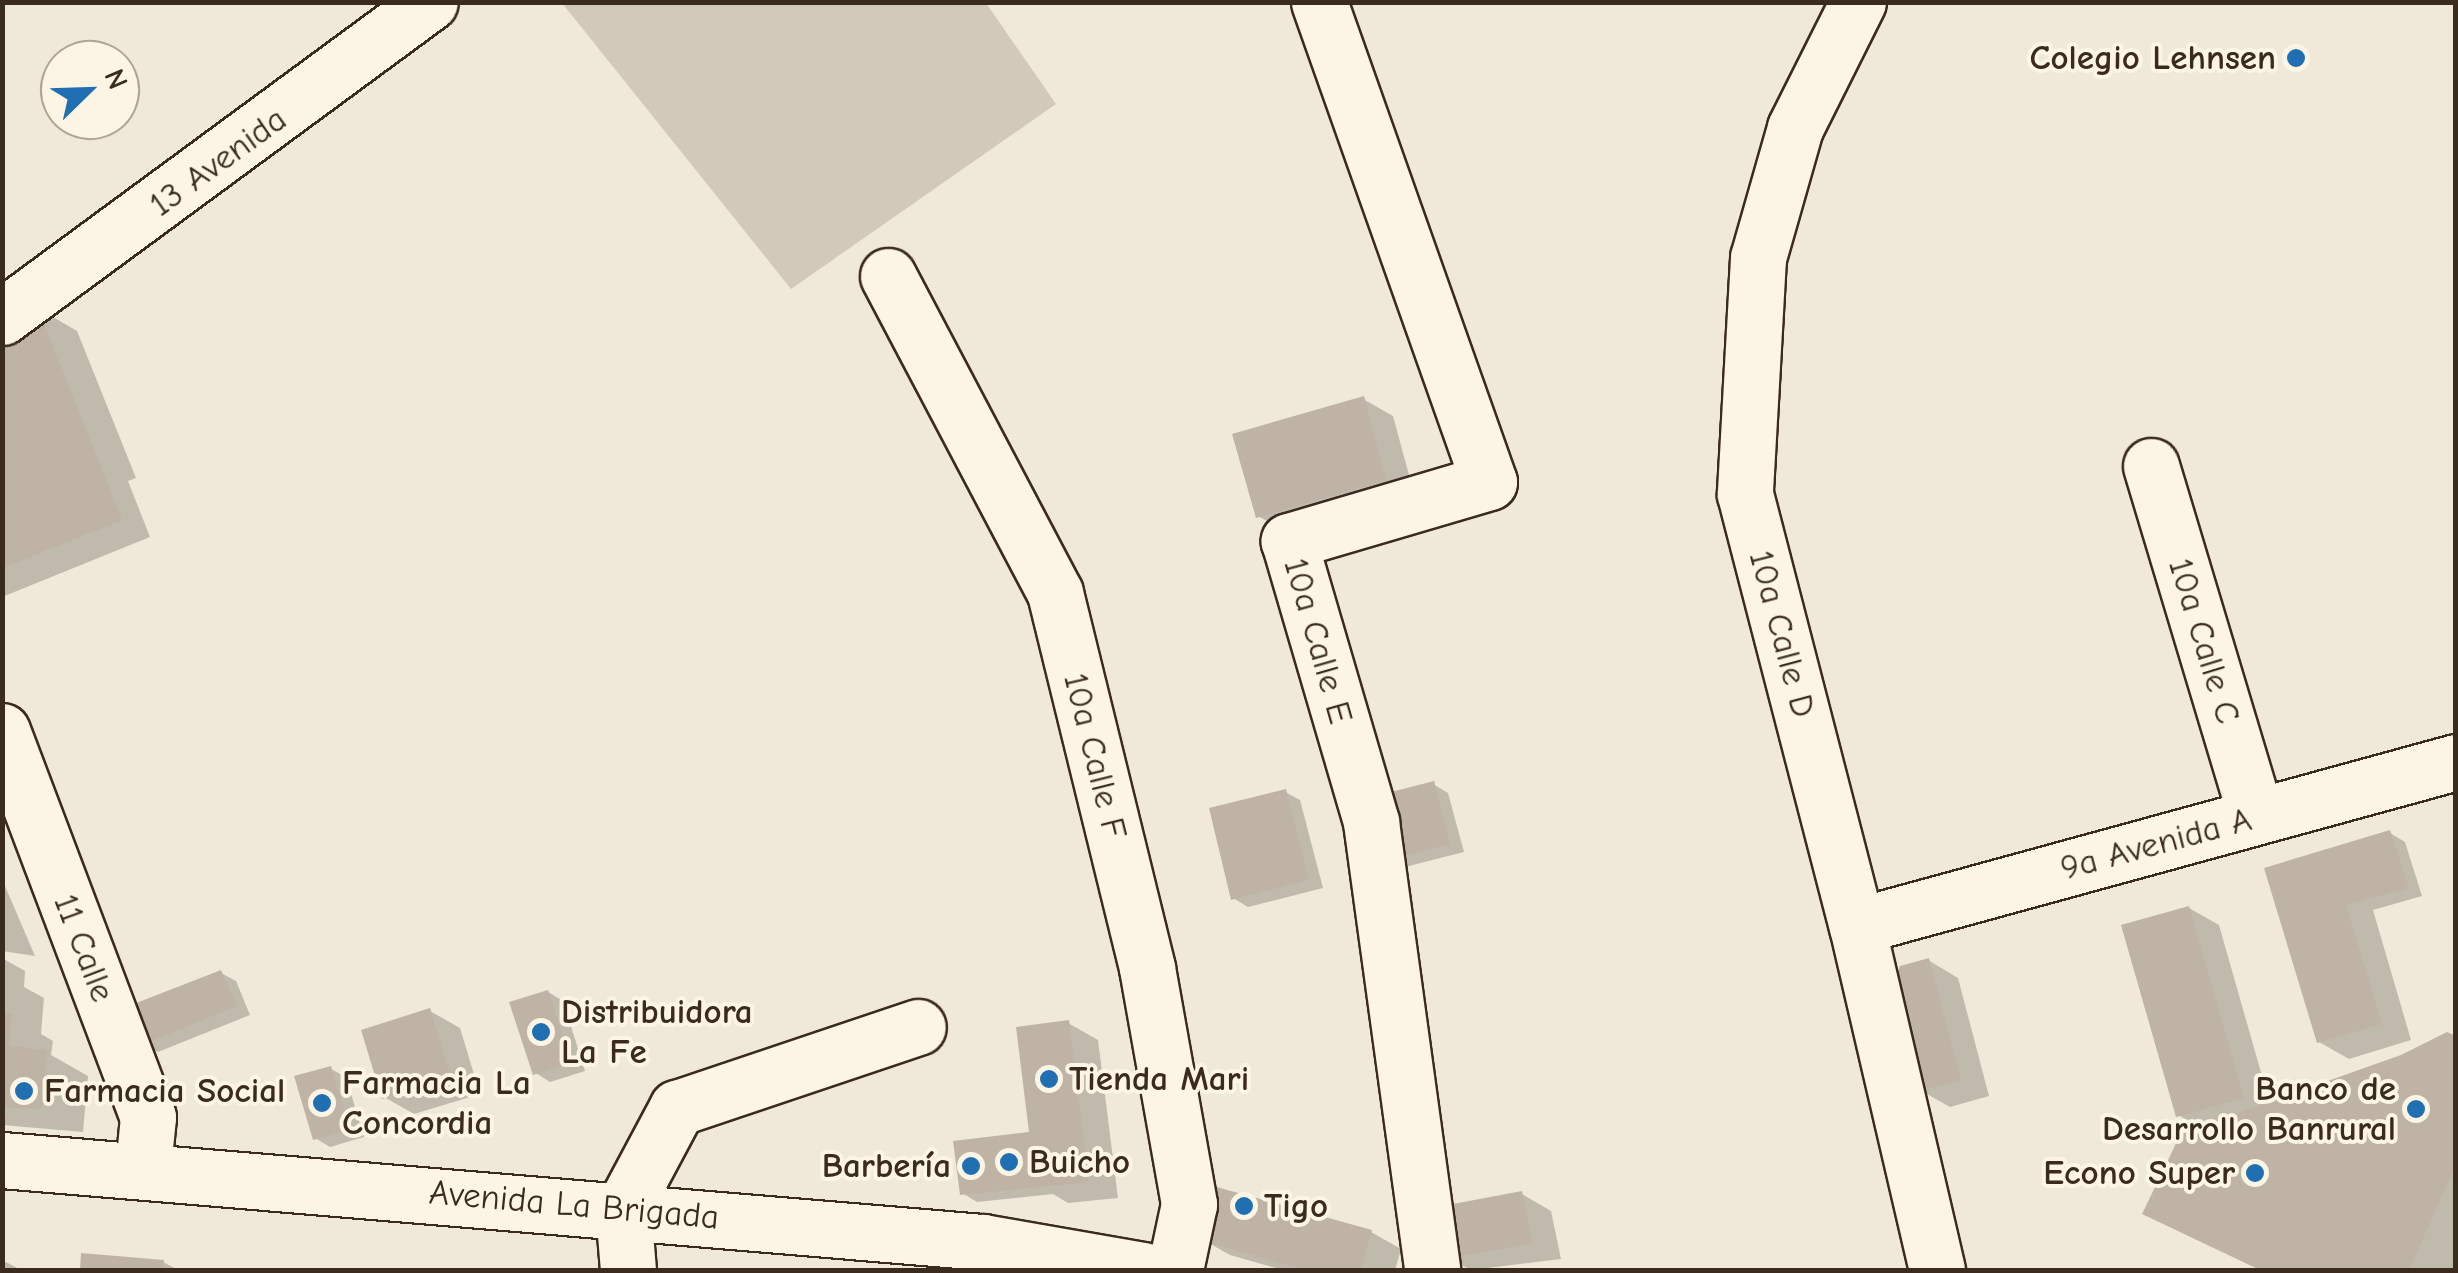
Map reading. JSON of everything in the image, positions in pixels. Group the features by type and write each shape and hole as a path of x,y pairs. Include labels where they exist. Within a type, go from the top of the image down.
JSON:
{"street":[{"name":"13 Avenida","path":"2,317 430,2"},
{"name":"10a Calle E","path":"1319,2 1489,482 1289,541 1372,822 1432,1270"},
{"name":"10a Calle D","path":"1858,2 1796,128 1758,258 1746,494 1858,926 1937,1270"},
{"name":"10a Calle F","path":"888,276 1055,593 1147,968 1188,1204 1175,1270"},
{"name":"10a Calle C","path":"2151,466 2256,816"},
{"name":"11 Calle","path":"2,731 148,1117 144,1167"},
{"name":"9a Avenida A","path":"1858,926 2456,762"},
{"path":"628,1270 623,1209 677,1108 918,1027"},
{"name":"Avenida La Brigada","path":"2,1160 144,1167 983,1242 1144,1270"}],"shaded area":[{"path":"562,3 986,3 1056,104 791,289"}],"building":[{"path":"36,304 122,520 2,568 2,329"},
{"path":"1364,396 1386,480 1256,518 1232,434"},
{"path":"1434,781 1450,844 1384,861 1368,798"},
{"path":"1286,789 1309,880 1231,900 1209,808"},
{"path":"2390,830 2409,888 2346,905 2382,1024 2317,1043 2264,868"},
{"path":"2189,906 2244,1098 2176,1117 2121,925"},
{"path":"1929,958 1961,1080 1918,1091 1891,989 1900,966"},
{"path":"221,970 237,1006 141,1045 126,1007"},
{"name":"Distribuidora La Fe","path":"548,990 571,1063 533,1075 509,1002"},
{"path":"430,1008 451,1077 382,1099 361,1030"},
{"path":"2,1014 12,1014 9,1046 47,1050 42,1109 2,1107"},
{"name":"Tienda Mari","path":"1069,1020 1089,1182 960,1195 953,1141 1029,1132 1016,1027"},
{"path":"2447,1032 2456,1036 2456,1164 2409,1270 2260,1270 2142,1214 2181,1133 2401,1055"},
{"name":"Farmacia La Concordia","path":"331,1066 350,1129 313,1140 294,1076"},
{"name":"Tigo","path":"1202,1183 1372,1230 1361,1270 1303,1270 1197,1239"},
{"path":"1522,1191 1533,1243 1446,1259 1437,1207"},
{"path":"81,1253 164,1260 163,1270 80,1270"}],"place":[{"name":"Colegio Lehnsen","path":"2296,58"},
{"name":"Distribuidora La Fe","path":"541,1032"},
{"name":"Tienda Mari","path":"1049,1079"},
{"name":"Farmacia Social","path":"24,1091"},
{"name":"Farmacia La Concordia","path":"322,1103"},
{"name":"Banco de Desarrollo Banrural","path":"2416,1109"},
{"name":"Buicho","path":"1009,1162"},
{"name":"Barbería","path":"971,1166"},
{"name":"Econo Super","path":"2255,1173"},
{"name":"Tigo","path":"1244,1206"}]}
